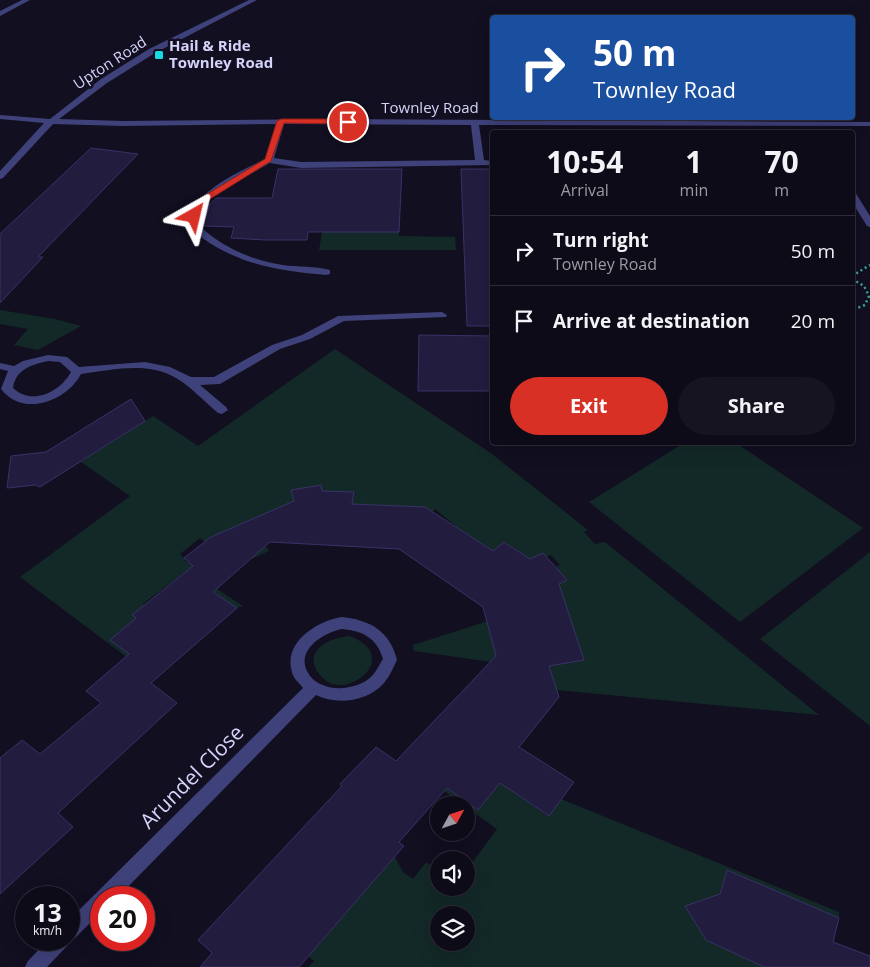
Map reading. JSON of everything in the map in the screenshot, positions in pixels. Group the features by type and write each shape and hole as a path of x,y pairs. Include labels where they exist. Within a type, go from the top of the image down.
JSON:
{"street":[{"path":"0,14 27,0"},
{"name":"Upton Road","path":"0,176 50,122 104,81 152,51 254,0"},
{"name":"Townley Road","path":"0,118 50,122 122,124 281,121 870,124"},
{"path":"281,121 268,160 207,198 194,216 195,227 204,236 241,258 259,264 326,272"},
{"path":"475,122 480,163"},
{"path":"683,124 685,130"},
{"path":"268,160 301,165 490,163"},
{"path":"855,199 870,224"},
{"path":"187,381 216,381 276,347 306,337 342,318 442,315"},
{"path":"77,371 74,379 63,391 42,399 23,400 12,396 7,389 8,379 14,369 28,362 48,358 63,359 77,371 138,365 167,369 187,381 222,410"},
{"path":"0,366 14,369"},
{"path":"336,624 357,624 374,631 383,640 390,660 382,678 370,688 355,694 339,696 325,694 313,688 303,680 298,667 298,654 303,644 319,630 336,624"},
{"name":"Arundel Close","path":"115,886 313,688"},
{"name":"Arundel Close","path":"80,921 90,911"},
{"path":"34,967 50,951"}],"path":[{"path":"855,275 870,265"},
{"path":"855,279 864,286 869,296 864,305 855,309"}],"green space":[{"path":"322,232 399,232 399,236 455,237 456,250 319,250"},
{"path":"0,310 55,319 81,326 38,350 14,345 28,329 0,324"},
{"path":"335,349 492,454 588,530 584,532 595,544 605,542 819,715 546,689 549,666 584,660 573,627 532,596 566,580 556,567 560,565 551,555 510,571 503,567 520,552 505,542 490,554 435,509 423,526 352,508 354,492 336,491 333,508 249,521 269,551 251,559 214,535 205,542 200,538 180,554 184,560 221,585 217,589 243,606 237,608 185,572 143,604 157,617 135,628 125,627 116,635 121,648 159,676 156,679 20,577 130,496 81,462 153,416 198,446"},
{"path":"681,445 739,445 863,528 740,622 589,502"},
{"path":"870,552 870,726 760,639"},
{"path":"488,621 499,663 414,651 413,645"},
{"path":"349,636 365,645 372,655 371,665 365,674 355,681 344,685 332,684 322,677 316,669 315,654 332,640"},
{"path":"502,781 514,793 548,816 561,799 839,912 839,918 727,870 720,894 694,903 691,915 706,940 764,967 308,967 314,961 298,947 321,942 359,898 382,833 403,872 413,879 426,862 430,865 430,896 475,896 475,859 497,829 475,813 475,808 478,810"},
{"path":"442,784 459,796 452,796 439,788"}],"building":[{"path":"91,148 138,154 38,257 43,257 0,303 0,234"},
{"path":"278,169 402,169 399,232 308,232 307,240 265,240 231,238 234,227 203,226 210,204 216,198 272,198"},
{"path":"461,169 490,169 490,326 467,326"},
{"path":"419,335 490,336 490,391 418,391"},
{"path":"131,399 145,421 40,487 36,485 7,488 11,456 46,452"},
{"path":"321,485 322,491 354,492 352,504 425,507 493,551 504,542 530,559 543,553 567,580 559,584 584,660 549,666 559,697 519,747 574,782 549,816 500,783 478,810 475,808 475,796 458,796 447,788 440,796 430,796 430,807 399,842 404,846 299,967 200,967 212,953 198,940 342,786 340,784 376,747 396,761 496,656 483,607 399,549 270,542 213,592 237,608 151,683 177,703 58,813 73,827 0,894 0,758 22,740 40,754 101,703 86,691 129,654 110,640 136,618 132,615 193,566 184,558 211,537 294,501 291,490"},
{"path":"727,870 839,918 833,942 870,956 870,967 764,967 706,940 685,906 720,894"}],"place":[{"name":"Hail & Ride Townley Road","path":"159,55"}],"route":[{"path":"194,216 203,202 216,191 268,160 281,121 348,122"}]}
